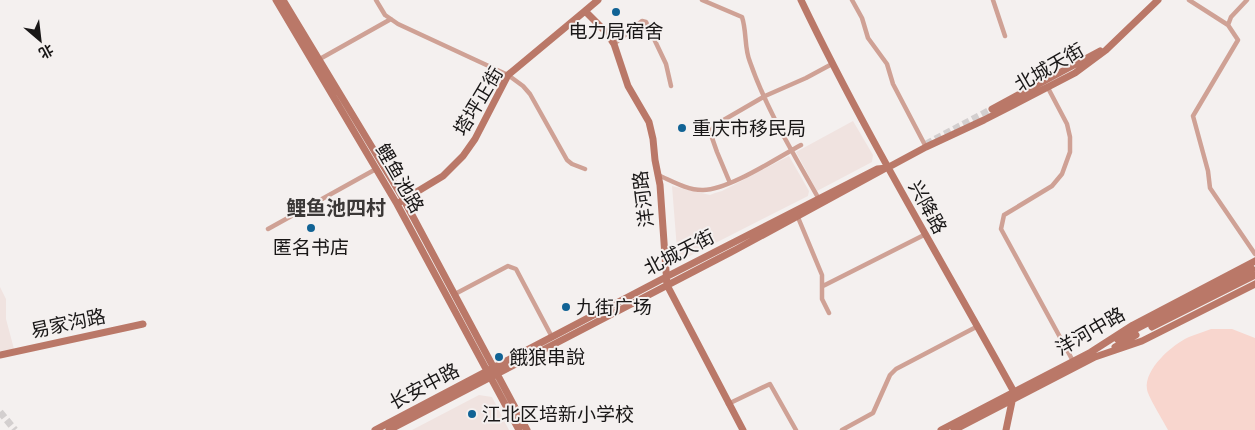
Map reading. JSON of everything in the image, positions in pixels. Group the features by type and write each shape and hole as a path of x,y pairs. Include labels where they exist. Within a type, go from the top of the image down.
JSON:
{"street":[{"name":"鲤鱼池路","path":"276,0 316,62 455,294 492,372"},
{"name":"鲤鱼池路","path":"283,0 376,169 400,202 492,372"},
{"path":"376,0 386,15 398,24 508,75 523,86 530,94 568,160 585,169"},
{"path":"586,11 598,0"},
{"path":"702,0 742,17 746,29 749,61 792,150 820,201"},
{"name":"兴降路","path":"801,0 832,64 887,168 1014,392"},
{"path":"852,0 862,18 868,38 887,64 892,84 926,147"},
{"path":"993,0 1005,36"},
{"name":"北城天街","path":"492,372 796,214 877,169 887,168 1048,88 1088,65 1115,42 1158,0"},
{"path":"1189,0 1228,25 1238,40 1194,116 1208,171 1210,188 1255,254"},
{"path":"1228,25 1231,17 1247,0"},
{"name":"洋河路","path":"586,11 606,32 614,44 628,86 649,122 654,139 663,220 666,281 743,430"},
{"name":"塔坪正街","path":"400,202 443,176 463,156 508,75 586,11"},
{"path":"316,62 391,19"},
{"path":"614,44 642,21 646,22 666,64 671,86"},
{"path":"992,109 1079,64 1115,42"},
{"path":"730,183 710,132 715,125 765,96 832,64"},
{"path":"1048,88 1067,124 1070,137 1070,152 1062,174 1052,186 1004,215 1001,229 1073,361"},
{"path":"658,174 677,184 703,190 721,187 801,145"},
{"path":"268,228 376,169"},
{"path":"796,214 822,274 822,299 829,313"},
{"path":"823,286 924,235"},
{"name":"洋河中路","path":"954,430 1093,355 1133,325 1255,261"},
{"path":"455,294 508,266 512,267 516,269 553,340"},
{"path":"1093,355 1254,272"},
{"name":"洋河中路","path":"941,430 1073,361 1142,341 1255,284"},
{"name":"易家沟路","path":"0,355 143,324"},
{"path":"842,430 872,413 890,375 896,369 978,326"},
{"path":"492,372 519,430"},
{"path":"492,372 527,430"},
{"name":"长安中路","path":"375,430 492,372"},
{"name":"长安中路","path":"389,430 492,372"},
{"path":"728,404 770,384 790,423 796,430"},
{"path":"1006,430 1014,392"}],"shaded area":[{"path":"853,121 873,155 872,162 817,191 796,152"},
{"path":"789,156 809,191 808,196 678,262 672,186 710,195 722,191"},
{"path":"0,287 6,299 6,319 14,349 0,351"},
{"path":"1211,329 1232,329 1255,338 1255,430 1168,430 1150,397 1147,381 1150,373 1161,358 1182,340"},
{"name":"江北区培新小学校","path":"479,395 492,397 509,430 412,430"}],"tunnel":[{"path":"926,144 992,109"},
{"path":"0,412 15,430"}],"place":[{"name":"电力局宿舍","path":"616,12"},
{"name":"重庆市移民局","path":"682,128"},
{"name":"匿名书店","path":"311,228"},
{"name":"九街广场","path":"566,307"},
{"name":"餓狼串說","path":"499,357"},
{"name":"江北区培新小学校","path":"472,414"}],"district":[{"name":"鲤鱼池四村","path":"336,208"}]}
